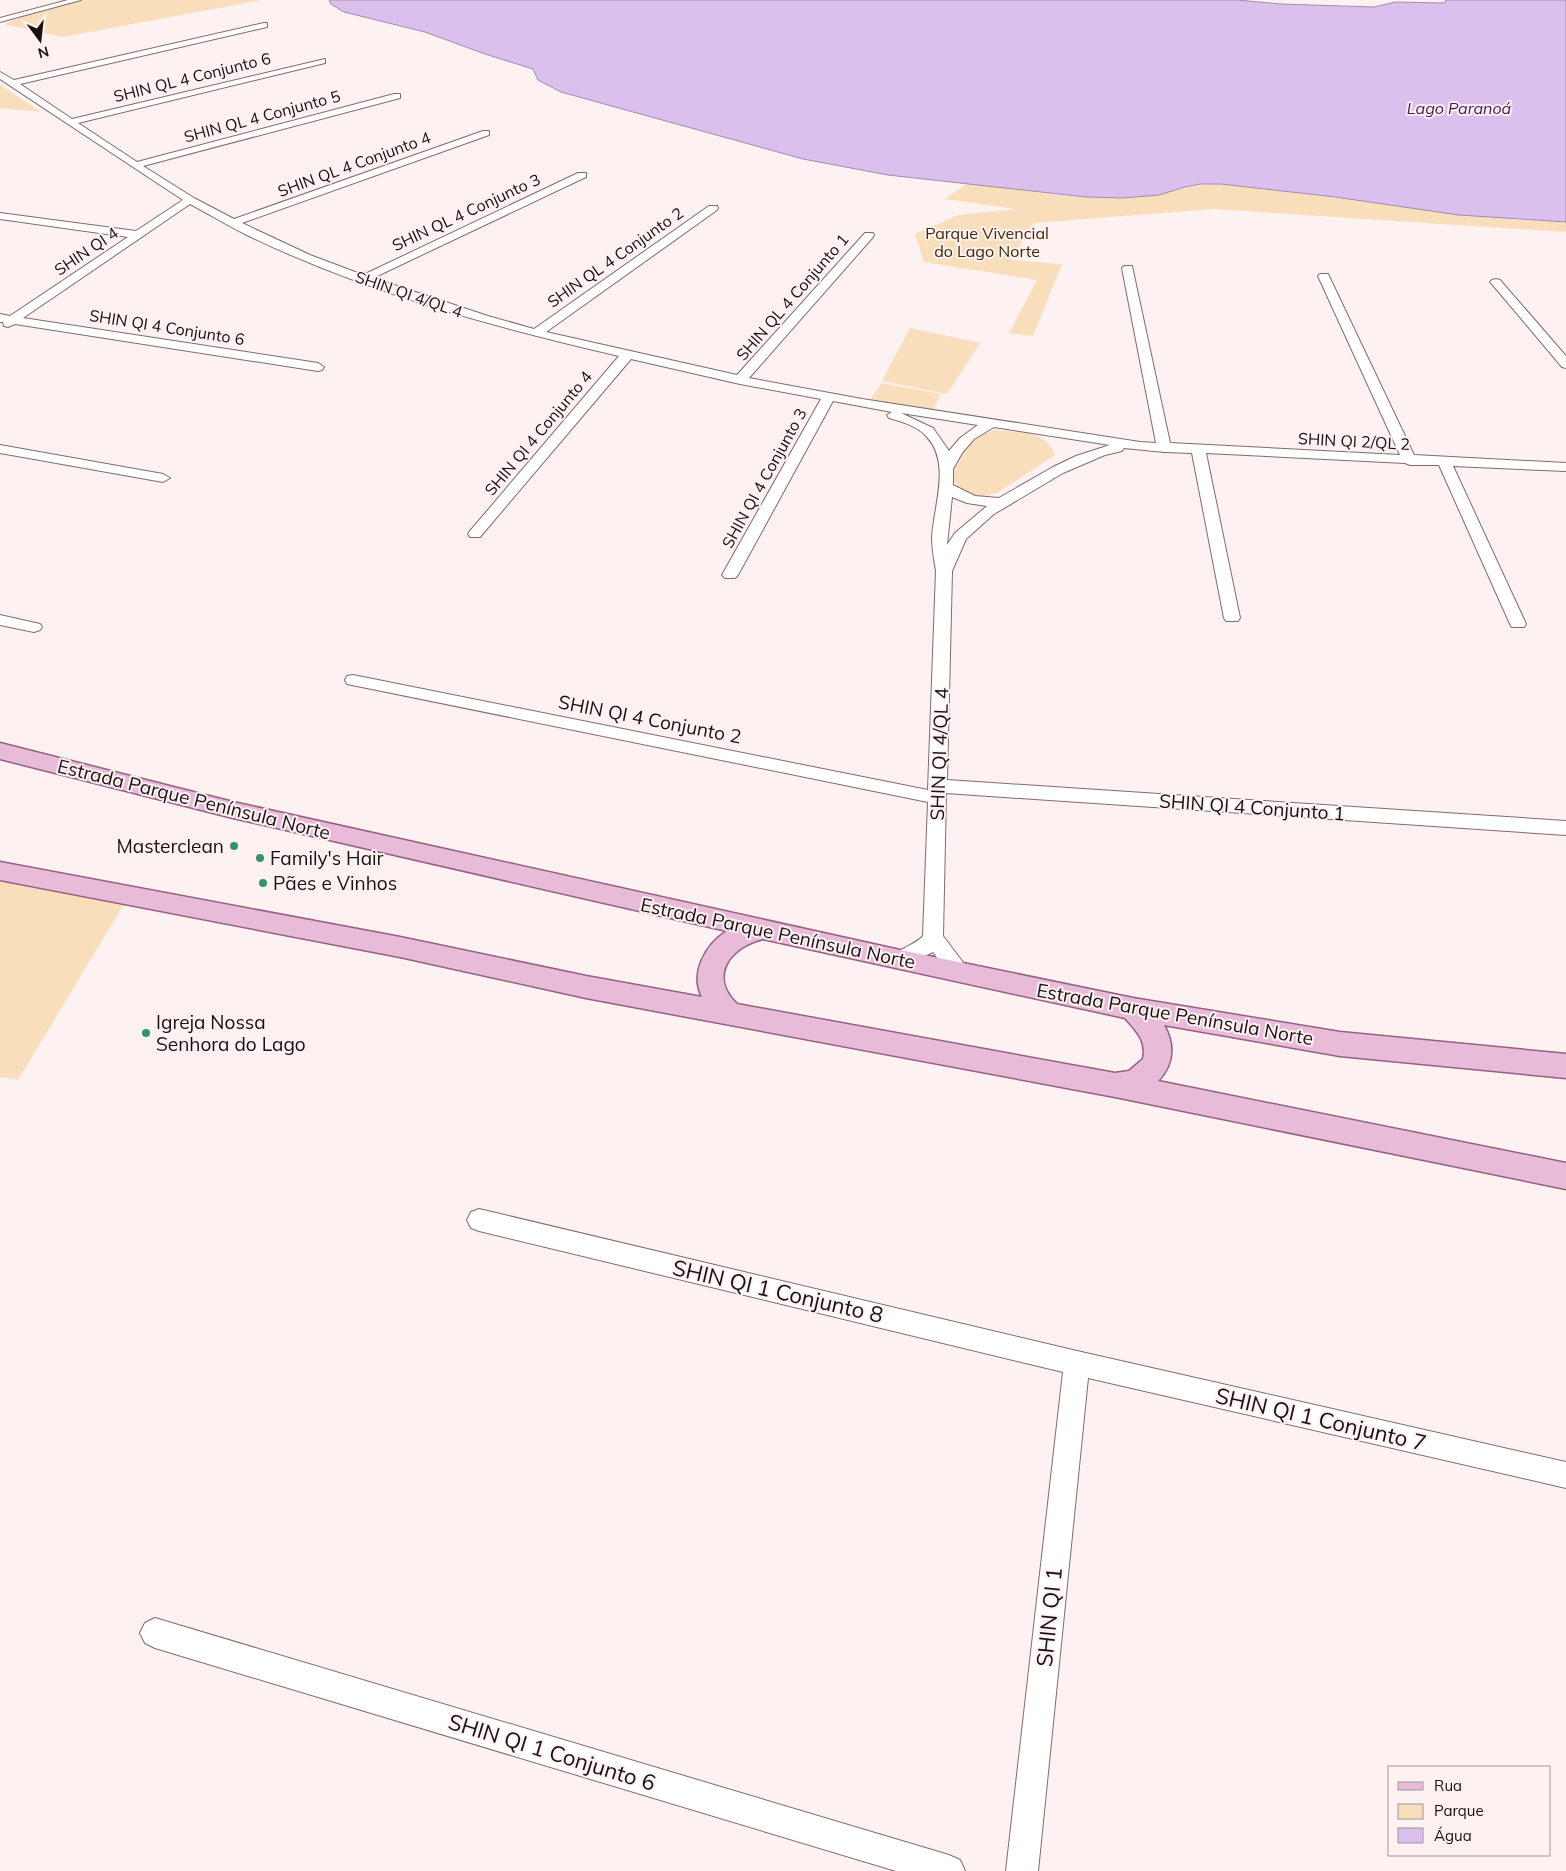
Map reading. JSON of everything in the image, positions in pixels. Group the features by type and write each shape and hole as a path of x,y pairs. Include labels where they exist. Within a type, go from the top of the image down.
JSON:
{"main road":[{"name":"Estrada Parque Península Norte","path":"0,751 233,810 592,892 1132,1009 1340,1044 1566,1066"},
{"path":"0,871 142,896 400,947 586,987 1115,1085 1566,1176"},
{"path":"729,1013 715,998 709,980 713,962 724,946 742,934 764,929"},
{"path":"1115,1085 1135,1082 1151,1072 1159,1058 1157,1041 1148,1025 1132,1009"}],"street":[{"path":"0,20 77,0"},
{"path":"14,82 264,25"},
{"name":"SHIN QL 4 Conjunto 6","path":"70,122 322,61"},
{"name":"SHIN QI 4/QL 4","path":"0,75 14,82 135,166 190,200 233,223 296,253 363,279 450,309 536,333 740,380 862,403 1053,434"},
{"name":"SHIN QL 4 Conjunto 5","path":"135,166 397,96"},
{"name":"SHIN QL 4 Conjunto 4","path":"233,223 486,133"},
{"name":"SHIN QL 4 Conjunto 3","path":"363,279 582,175"},
{"name":"SHIN QI 4","path":"0,328 6,319 139,235 190,200"},
{"name":"SHIN QL 4 Conjunto 2","path":"536,333 713,208"},
{"path":"0,216 139,235"},
{"name":"SHIN QL 4 Conjunto 1","path":"740,380 868,235"},
{"path":"1128,268 1164,448"},
{"path":"1324,276 1410,461"},
{"path":"1496,282 1566,364"},
{"name":"SHIN QI 4 Conjunto 6","path":"6,319 318,367"},
{"name":"SHIN QI 4 Conjunto 4","path":"475,534 627,355"},
{"name":"SHIN QI 4 Conjunto 3","path":"730,575 829,397"},
{"name":"SHIN QI 4/QL 4","path":"862,403 924,428 940,444 944,452 946,467 939,538 940,556 944,571 933,938"},
{"path":"946,467 957,447 972,434 990,424"},
{"path":"1053,434 1066,442 1072,452 1064,467"},
{"name":"SHIN QI 2/QL 2","path":"1053,434 1140,446 1199,451 1566,467"},
{"name":"SHIN QI 2/QL 2","path":"1064,467 1075,460 1102,450 1140,446"},
{"path":"0,449 163,478"},
{"path":"1199,451 1232,618"},
{"path":"1445,463 1518,624"},
{"name":"SHIN QI 4/QL 4","path":"944,571 962,534 1002,502 1064,467"},
{"path":"945,486 963,498 974,502 1002,502"},
{"path":"0,620 34,628"},
{"name":"SHIN QI 4 Conjunto 2","path":"353,680 938,792"},
{"name":"SHIN QI 4 Conjunto 1","path":"938,792 1566,828"},
{"path":"900,960 923,949 933,938 961,972"},
{"name":"SHIN QI 1 Conjunto 8","path":"479,1220 1077,1363"},
{"name":"SHIN QI 1 Conjunto 7","path":"1077,1363 1566,1474"},
{"name":"SHIN QI 1","path":"1022,1871 1077,1363"},
{"name":"SHIN QI 1 Conjunto 6","path":"155,1633 949,1871"}],"green space":[{"path":"85,0 262,0 63,37 3,24 40,11"},
{"path":"0,85 41,112 0,108"},
{"name":"Parque Vivencial do Lago Norte","path":"968,183 1065,196 1104,198 1136,197 1196,186 1221,184 1519,220 1566,222 1566,232 1214,209 1034,223 1011,260 1062,264 1033,336 1009,333 1037,280 924,262 915,234 958,215 1017,209 945,199"},
{"path":"910,328 980,343 947,394 882,381"},
{"path":"881,383 941,394 933,410 870,400"},
{"path":"995,430 1022,432 1038,436 1051,447 1055,455 997,493 977,497 962,493 954,480 955,462 975,436"},
{"path":"0,881 124,904 18,1080 0,1077"}],"water":[{"name":"Lago Paranoá","path":"329,0 1238,0 1280,4 1374,7 1395,2 1444,3 1446,0 1566,0 1566,222 1459,215 1335,197 1221,184 1201,184 1159,195 1123,198 1086,197 888,175 803,159 561,92 538,80 533,69 425,32 344,12 331,4"}],"place":[{"name":"Masterclean","path":"234,846"},
{"name":"Family's Hair","path":"260,858"},
{"name":"Pães e Vinhos","path":"263,883"},
{"name":"Igreja Nossa Senhora do Lago","path":"146,1033"}]}
